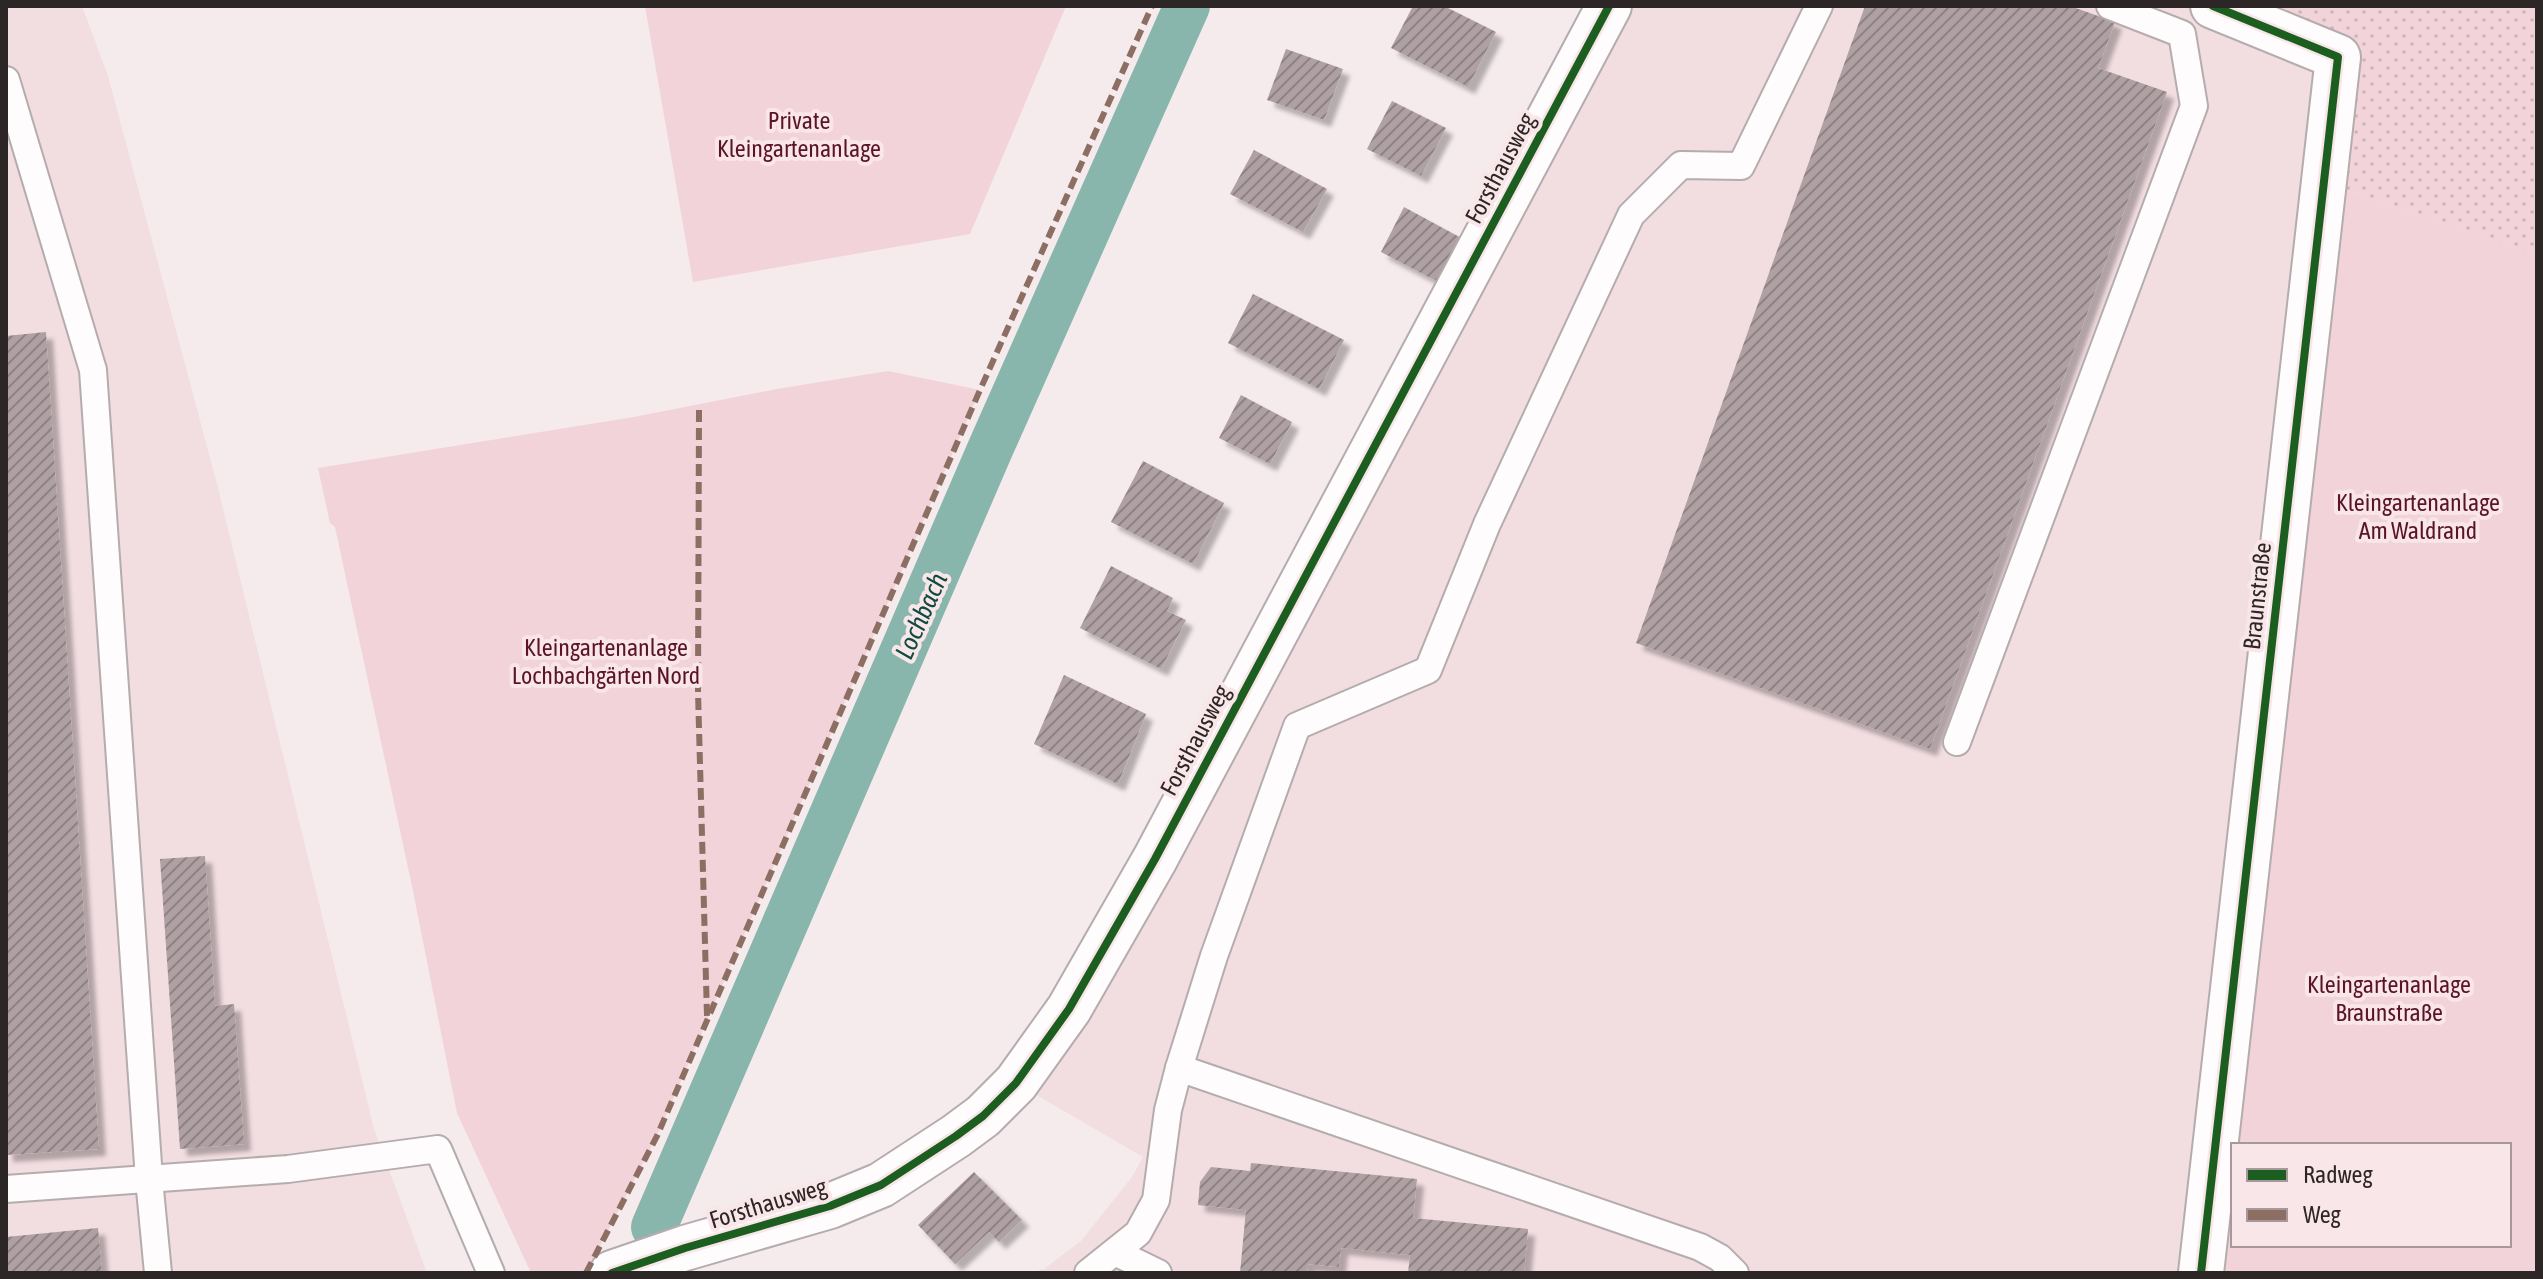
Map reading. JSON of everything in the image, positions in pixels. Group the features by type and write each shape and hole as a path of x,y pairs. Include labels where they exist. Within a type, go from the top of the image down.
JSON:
{"street":[{"name":"Forsthausweg","path":"612,1273 685,1248 830,1206 881,1185 983,1116 1016,1083 1069,1009 1155,859 1609,6"},
{"name":"Braunstraße","path":"2201,1273 2338,57 2213,6"}],"lane":[{"path":"1088,1273 1138,1233 1156,1200 1168,1110 1179,1068 1214,956 1297,726 1428,670 1487,524 1631,215 1681,165 1741,166 1819,6"},
{"path":"1957,742 2194,106 2182,34 2110,6"},
{"path":"6,80 93,370 158,1273"},
{"path":"1179,1068 1700,1247 1720,1258 1735,1273"},
{"path":"6,1189 288,1169 438,1149 491,1273"},
{"path":"1115,1252 1158,1273"}],"shaded area":[{"path":"6,6 82,6 108,76 218,488 374,1129 427,1273 6,1273"},
{"path":"1609,6 2213,6 2338,57 2201,1273 1030,1273 1044,1269 1081,1241 1132,1177 1143,1157 1016,1083"}],"green space":[{"name":"Private Kleingartenanlage","path":"645,6 1066,6 970,234 693,282"},
{"path":"2213,6 2537,6 2537,255 2336,187 2338,57"},
{"name":"Kleingartenanlage Braunstraße","path":"2336,187 2537,255 2537,1273 2207,1273"},
{"name":"Kleingartenanlage Lochbachgärten Nord","path":"888,371 980,390 657,1136 586,1273 531,1273 457,1113 335,527 330,523 318,468 634,417"}],"building":[{"path":"1413,6 1444,6 1496,32 1468,87 1391,48"},
{"path":"1865,6 2070,6 2115,22 2098,68 2167,92 1930,749 1636,643"},
{"path":"1286,49 1343,69 1324,120 1267,100"},
{"path":"1392,101 1446,128 1421,176 1367,149"},
{"path":"1254,150 1327,189 1303,232 1230,194"},
{"path":"1404,207 1465,240 1442,284 1381,252"},
{"path":"1253,294 1344,340 1319,389 1228,343"},
{"path":"46,332 99,1149 6,1155 6,336"},
{"path":"1241,395 1292,422 1270,464 1219,438"},
{"path":"1143,461 1224,503 1193,564 1111,522"},
{"path":"1111,566 1173,598 1167,611 1186,620 1161,669 1080,628"},
{"path":"1064,675 1146,714 1118,784 1034,744"},
{"path":"205,856 215,1006 234,1004 244,1144 180,1149 160,859"},
{"path":"1251,1163 1417,1179 1413,1218 1528,1229 1524,1273 1408,1273 1410,1255 1341,1248 1339,1267 1308,1264 1307,1273 1240,1273 1246,1210 1198,1205 1200,1182 1211,1167 1250,1171"},
{"path":"974,1172 1022,1220 999,1242 989,1232 955,1264 918,1225"},
{"path":"98,1228 102,1273 6,1273 6,1237"}],"waterway":[{"name":"Lochbach","path":"654,1227 991,447 1187,6"}],"marked path":[{"path":"586,1273 657,1136 980,390 1152,6"},
{"path":"699,410 698,692 707,1016"}],"cycle path":[{"path":"612,1273 685,1248 830,1206 881,1185 983,1116 1016,1083 1069,1009 1155,859 1609,6"},
{"path":"2201,1273 2338,57 2213,6"}],"park label":[{"name":"Kleingartenanlage Am Waldrand","path":"2418,516"}]}
